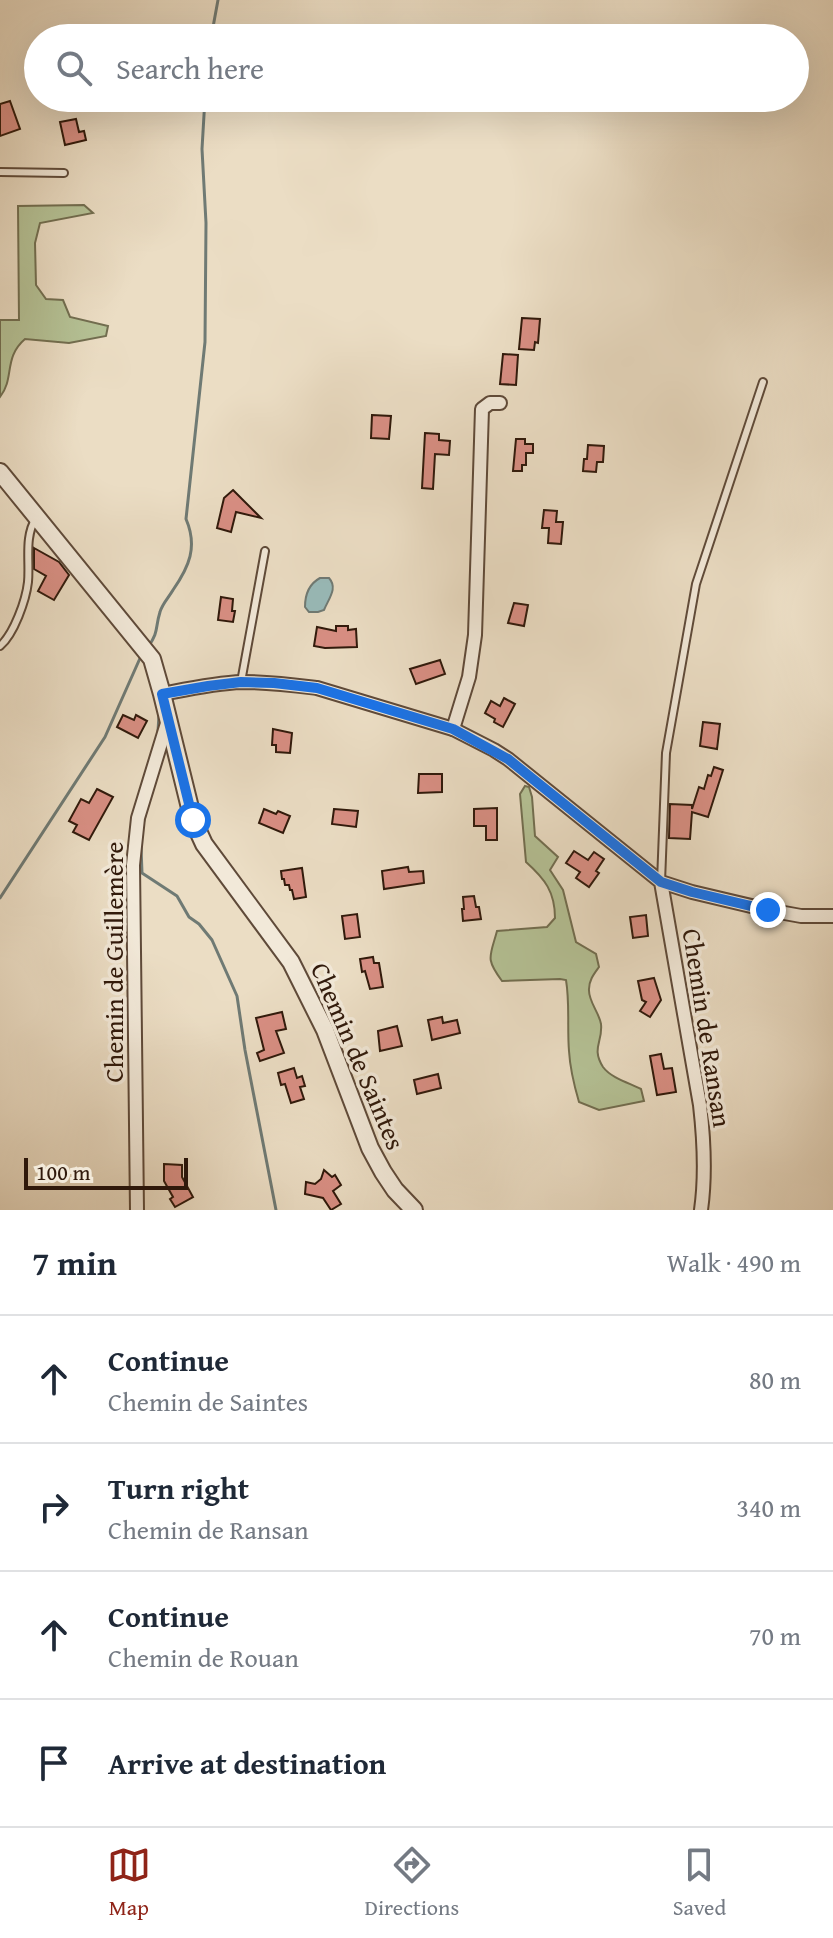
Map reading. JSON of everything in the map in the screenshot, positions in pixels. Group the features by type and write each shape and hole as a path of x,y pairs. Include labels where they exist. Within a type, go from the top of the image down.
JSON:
{"street":[{"path":"453,729 469,677 475,635 482,409 490,403 500,403"},
{"name":"Chemin de Saintes","path":"0,472 152,659 193,820 204,844 291,962 325,1030 370,1148 389,1181 414,1210"},
{"path":"162,694 241,682 317,688 453,729 508,759 661,882 768,910 801,916 833,916"},
{"name":"Chemin de Guillemère","path":"137,1210 133,865 138,818 168,720"},
{"name":"Chemin de Ransan","path":"661,882 700,1105 704,1139 701,1210"}],"lane":[{"path":"0,172 64,173"},
{"path":"661,882 666,753 689,615 696,584 763,382"},
{"path":"0,646 14,627 28,586 30,527 37,517"},
{"path":"241,682 265,551"}],"green space":[{"path":"84,205 93,213 40,223 35,243 36,285 46,299 63,300 70,317 108,326 106,336 69,343 25,339 14,353 7,383 0,397 0,320 19,320 18,206"},
{"path":"525,786 529,787 532,797 535,836 558,857 550,870 563,890 576,942 596,954 599,967 591,980 589,993 601,1024 598,1055 603,1067 611,1074 641,1089 644,1101 599,1110 579,1102 568,1042 566,980 502,981 491,962 497,931 547,927 555,918 548,887 526,862 520,794"}],"water":[{"path":"320,578 329,578 332,593 324,610 309,612 305,607 307,594"}],"building":[{"path":"10,101 20,129 0,136 0,104"},
{"path":"76,119 79,132 84,131 86,140 65,145 60,122"},
{"path":"522,318 540,319 538,343 535,342 534,350 519,349"},
{"path":"503,354 518,355 516,385 500,384"},
{"path":"372,415 391,416 389,439 371,438"},
{"path":"425,433 439,434 439,440 450,441 449,455 435,454 433,489 422,488"},
{"path":"516,439 525,439 525,444 533,444 533,453 526,453 526,465 522,465 522,471 513,471"},
{"path":"588,445 604,446 603,462 597,462 596,472 583,471"},
{"path":"233,490 261,518 236,512 231,532 217,528 224,498"},
{"path":"544,510 557,511 556,522 563,522 561,544 548,543 549,528 542,528"},
{"path":"34,548 59,562 69,575 54,600 38,591 46,576 34,569"},
{"path":"221,597 233,599 233,622 218,620"},
{"path":"514,603 528,605 524,626 508,623"},
{"path":"336,626 356,629 357,647 314,646 317,627 336,631"},
{"path":"440,660 445,674 416,684 410,669"},
{"path":"504,698 515,704 503,727 485,713 491,701 500,706"},
{"path":"123,715 134,720 136,715 147,721 138,738 117,727"},
{"path":"703,722 720,724 717,749 700,746"},
{"path":"273,729 292,733 290,753 276,752 276,745 272,745"},
{"path":"714,767 723,770 708,817 692,812 690,839 669,838 670,804 692,805 692,809 699,787 704,789"},
{"path":"419,774 442,774 442,792 418,793"},
{"path":"97,789 113,797 89,840 73,832 77,825 69,821 81,799 89,803"},
{"path":"497,808 497,840 486,840 486,826 474,826 474,809"},
{"path":"264,809 290,816 283,833 259,823"},
{"path":"334,809 358,811 356,827 332,824"},
{"path":"574,851 588,860 594,852 604,859 589,887 576,878 580,872 566,863"},
{"path":"408,867 409,872 423,871 424,883 384,889 382,871"},
{"path":"302,868 306,897 294,899 289,885 285,885 282,879 281,871"},
{"path":"474,896 481,919 463,921 463,897"},
{"path":"357,914 360,937 345,939 342,916"},
{"path":"646,915 648,936 633,938 630,917"},
{"path":"373,957 374,963 379,963 383,987 370,989 360,959"},
{"path":"654,978 661,1000 650,1017 640,1011 646,1002 642,1000 638,981"},
{"path":"282,1012 286,1029 276,1031 284,1053 260,1061 257,1053 264,1050 256,1018"},
{"path":"442,1017 443,1023 457,1020 460,1033 432,1040 428,1020"},
{"path":"397,1026 402,1046 380,1051 378,1031"},
{"path":"661,1054 664,1069 672,1068 676,1092 657,1095 650,1056"},
{"path":"294,1068 297,1078 302,1076 305,1086 300,1087 304,1099 291,1103 278,1073"},
{"path":"438,1074 441,1088 417,1094 414,1080"},
{"path":"164,1164 182,1165 182,1177 193,1197 175,1207 164,1181"},
{"path":"324,1170 332,1177 335,1175 341,1185 333,1191 341,1204 331,1210 323,1198 305,1194 306,1182 315,1184"}],"waterway":[{"path":"214,24 218,0"},
{"path":"148,647 155,634 161,609 183,573 191,548 186,519 205,342 204,112"},
{"path":"0,898 105,737 141,656"},
{"path":"158,731 159,715"},
{"path":"142,828 147,808"},
{"path":"141,847 142,873 177,896 189,917 212,940 237,996 276,1210"}],"route":[{"path":"193,820 162,694 241,682 317,688 453,729 508,759 661,882 768,910"}]}
